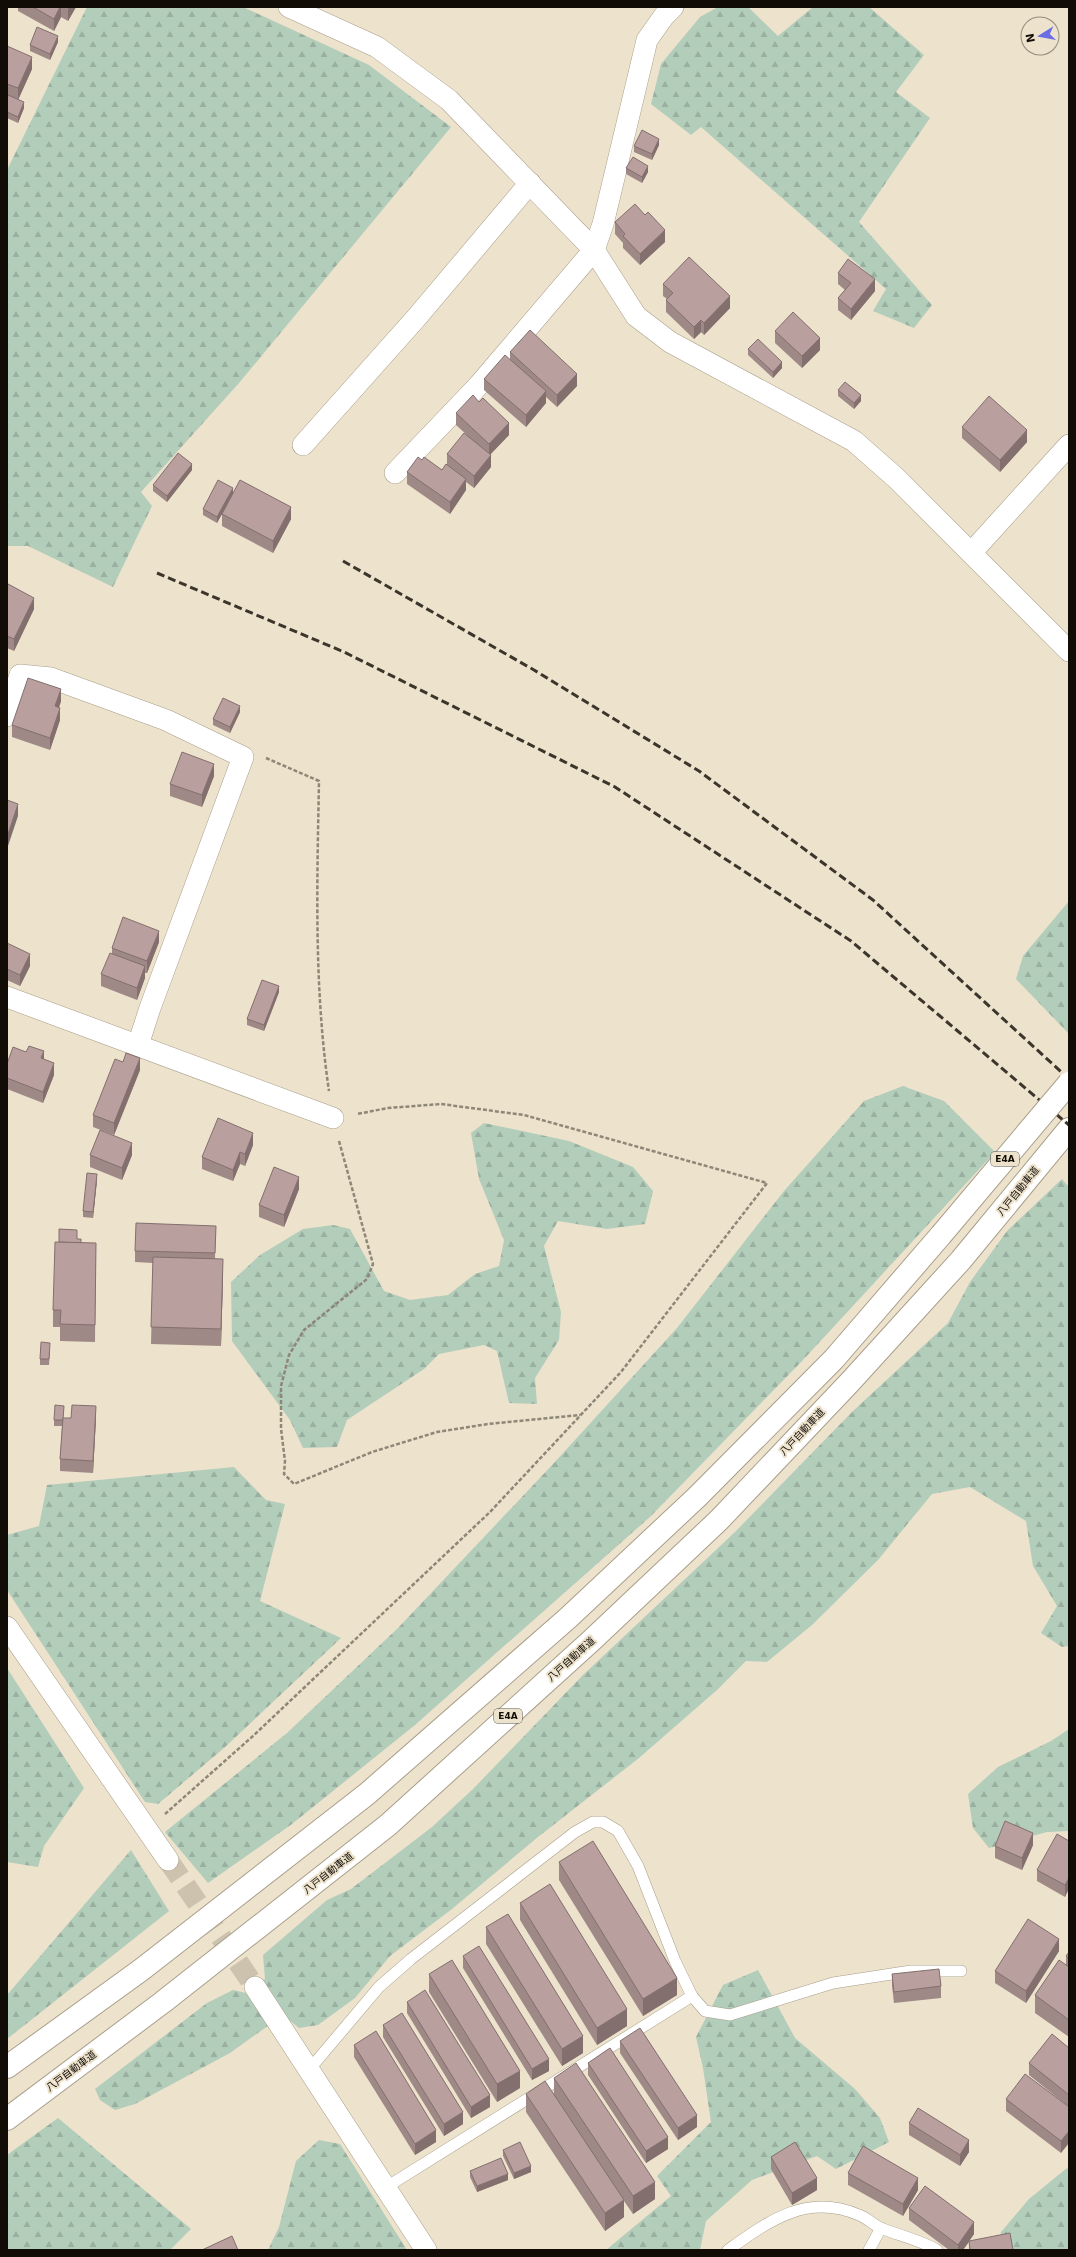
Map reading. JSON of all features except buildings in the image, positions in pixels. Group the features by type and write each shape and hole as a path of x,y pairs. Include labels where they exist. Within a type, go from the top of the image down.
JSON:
{"highway":[{"name":"E4A","path":"7,2067 142,1970 366,1794 568,1618 697,1497 834,1359 1069,1083"},
{"name":"八戸自動車道","path":"7,2119 164,2002 388,1825 592,1640 719,1520 850,1382 961,1260 1069,1129"}],"street":[{"path":"289,7 377,47 449,100 594,250 636,316 670,342 854,441 896,478 1069,650"},
{"path":"395,473 479,385 594,250 603,224 647,40 664,16 673,7"},
{"path":"303,445 418,317 530,183"},
{"path":"971,553 1069,445"},
{"path":"7,716 20,675 51,678 166,720 243,757 152,1001 138,1045"},
{"path":"7,997 333,1118"},
{"path":"7,1627 168,1860"},
{"path":"255,1988 426,2250"}],"lane":[{"path":"309,2070 379,1987 411,1960 575,1832 593,1822 603,1822 618,1831 638,1866 675,1961 692,1996 705,2010 730,2015 833,1983 912,1971 961,1970"},
{"path":"385,2188 692,1996"},
{"path":"728,2250 765,2224 791,2211 829,2206 860,2215 881,2228 927,2244 937,2250"},
{"path":"869,2250 881,2228"}],"path":[{"path":"243,757 266,758 319,782 317,881 320,996 324,1058 333,1118 373,1264 367,1279 304,1330 289,1355 281,1386 280,1429 285,1461 284,1474 294,1484 372,1452 438,1432 488,1424 581,1415"},
{"path":"147,1830 253,1736 490,1512 621,1372 767,1183 524,1115 441,1104 388,1108 333,1118"}],"green space":[{"path":"87,7 243,7 369,65 451,127 239,383 141,492 152,506 113,587 28,546 7,546 7,170"},
{"path":"718,7 748,7 778,36 813,7 869,7 924,55 896,92 930,118 859,222 932,305 914,328 873,311 886,289 701,127 691,135 651,104 661,64 700,17"},
{"path":"1069,901 1069,1034 1016,979 1023,956"},
{"path":"903,1086 944,1101 995,1152 803,1360 651,1516 415,1725 292,1824 208,1883 165,1832 287,1733 398,1628 554,1463 677,1328 784,1191 864,1101"},
{"path":"484,1123 569,1141 633,1167 653,1191 645,1224 607,1229 558,1221 544,1246 561,1312 559,1340 535,1378 537,1404 509,1403 497,1351 484,1345 439,1354 424,1369 347,1420 337,1447 303,1448 290,1420 232,1341 231,1282 260,1255 303,1229 333,1225 350,1229 384,1291 410,1300 448,1295 475,1274 499,1266 504,1240 479,1179 471,1133"},
{"path":"1062,1179 1069,1187 1069,1646 1062,1647 1041,1633 1057,1606 1033,1566 1026,1521 970,1487 932,1494 878,1560 812,1625 767,1662 746,1661 717,1690 639,1758 538,1837 452,1909 390,1956 355,1998 318,2025 299,2028 283,2015 230,2053 135,2104 115,2110 100,2100 95,2089 207,2003 233,1990 246,1993 265,1979 263,1955 327,1900 351,1889 432,1827 473,1789 583,1675 735,1532 853,1411 948,1323 970,1282 1007,1231"},
{"path":"234,1467 266,1500 285,1504 260,1601 341,1638 224,1748 158,1804 145,1802 7,1590 7,1535 39,1526 47,1485"},
{"path":"7,1668 84,1788 44,1846 38,1867 7,1862"},
{"path":"1069,1729 1069,1831 1047,1832 989,1848 973,1828 968,1794 998,1767 1051,1741"},
{"path":"131,1850 169,1911 7,2039 7,1995"},
{"path":"758,1970 795,2038 855,2089 880,2118 889,2142 836,2169 817,2156 752,2180 706,2221 700,2250 606,2250 671,2196 657,2176 711,2122 703,2068 696,2037 723,1985"},
{"path":"58,2118 191,2229 170,2250 7,2250 7,2155"},
{"path":"319,2140 340,2144 407,2250 268,2250 279,2227 296,2161"},
{"path":"1067,2168 1069,2170 1069,2250 1000,2250 1001,2232 1029,2199"}],"tunnel":[{"path":"168,1860 255,1987"}],"railway":[{"path":"343,561 534,670 699,771 873,900 1069,1079"},
{"path":"157,573 344,652 615,787 851,941 1069,1125"}]}
